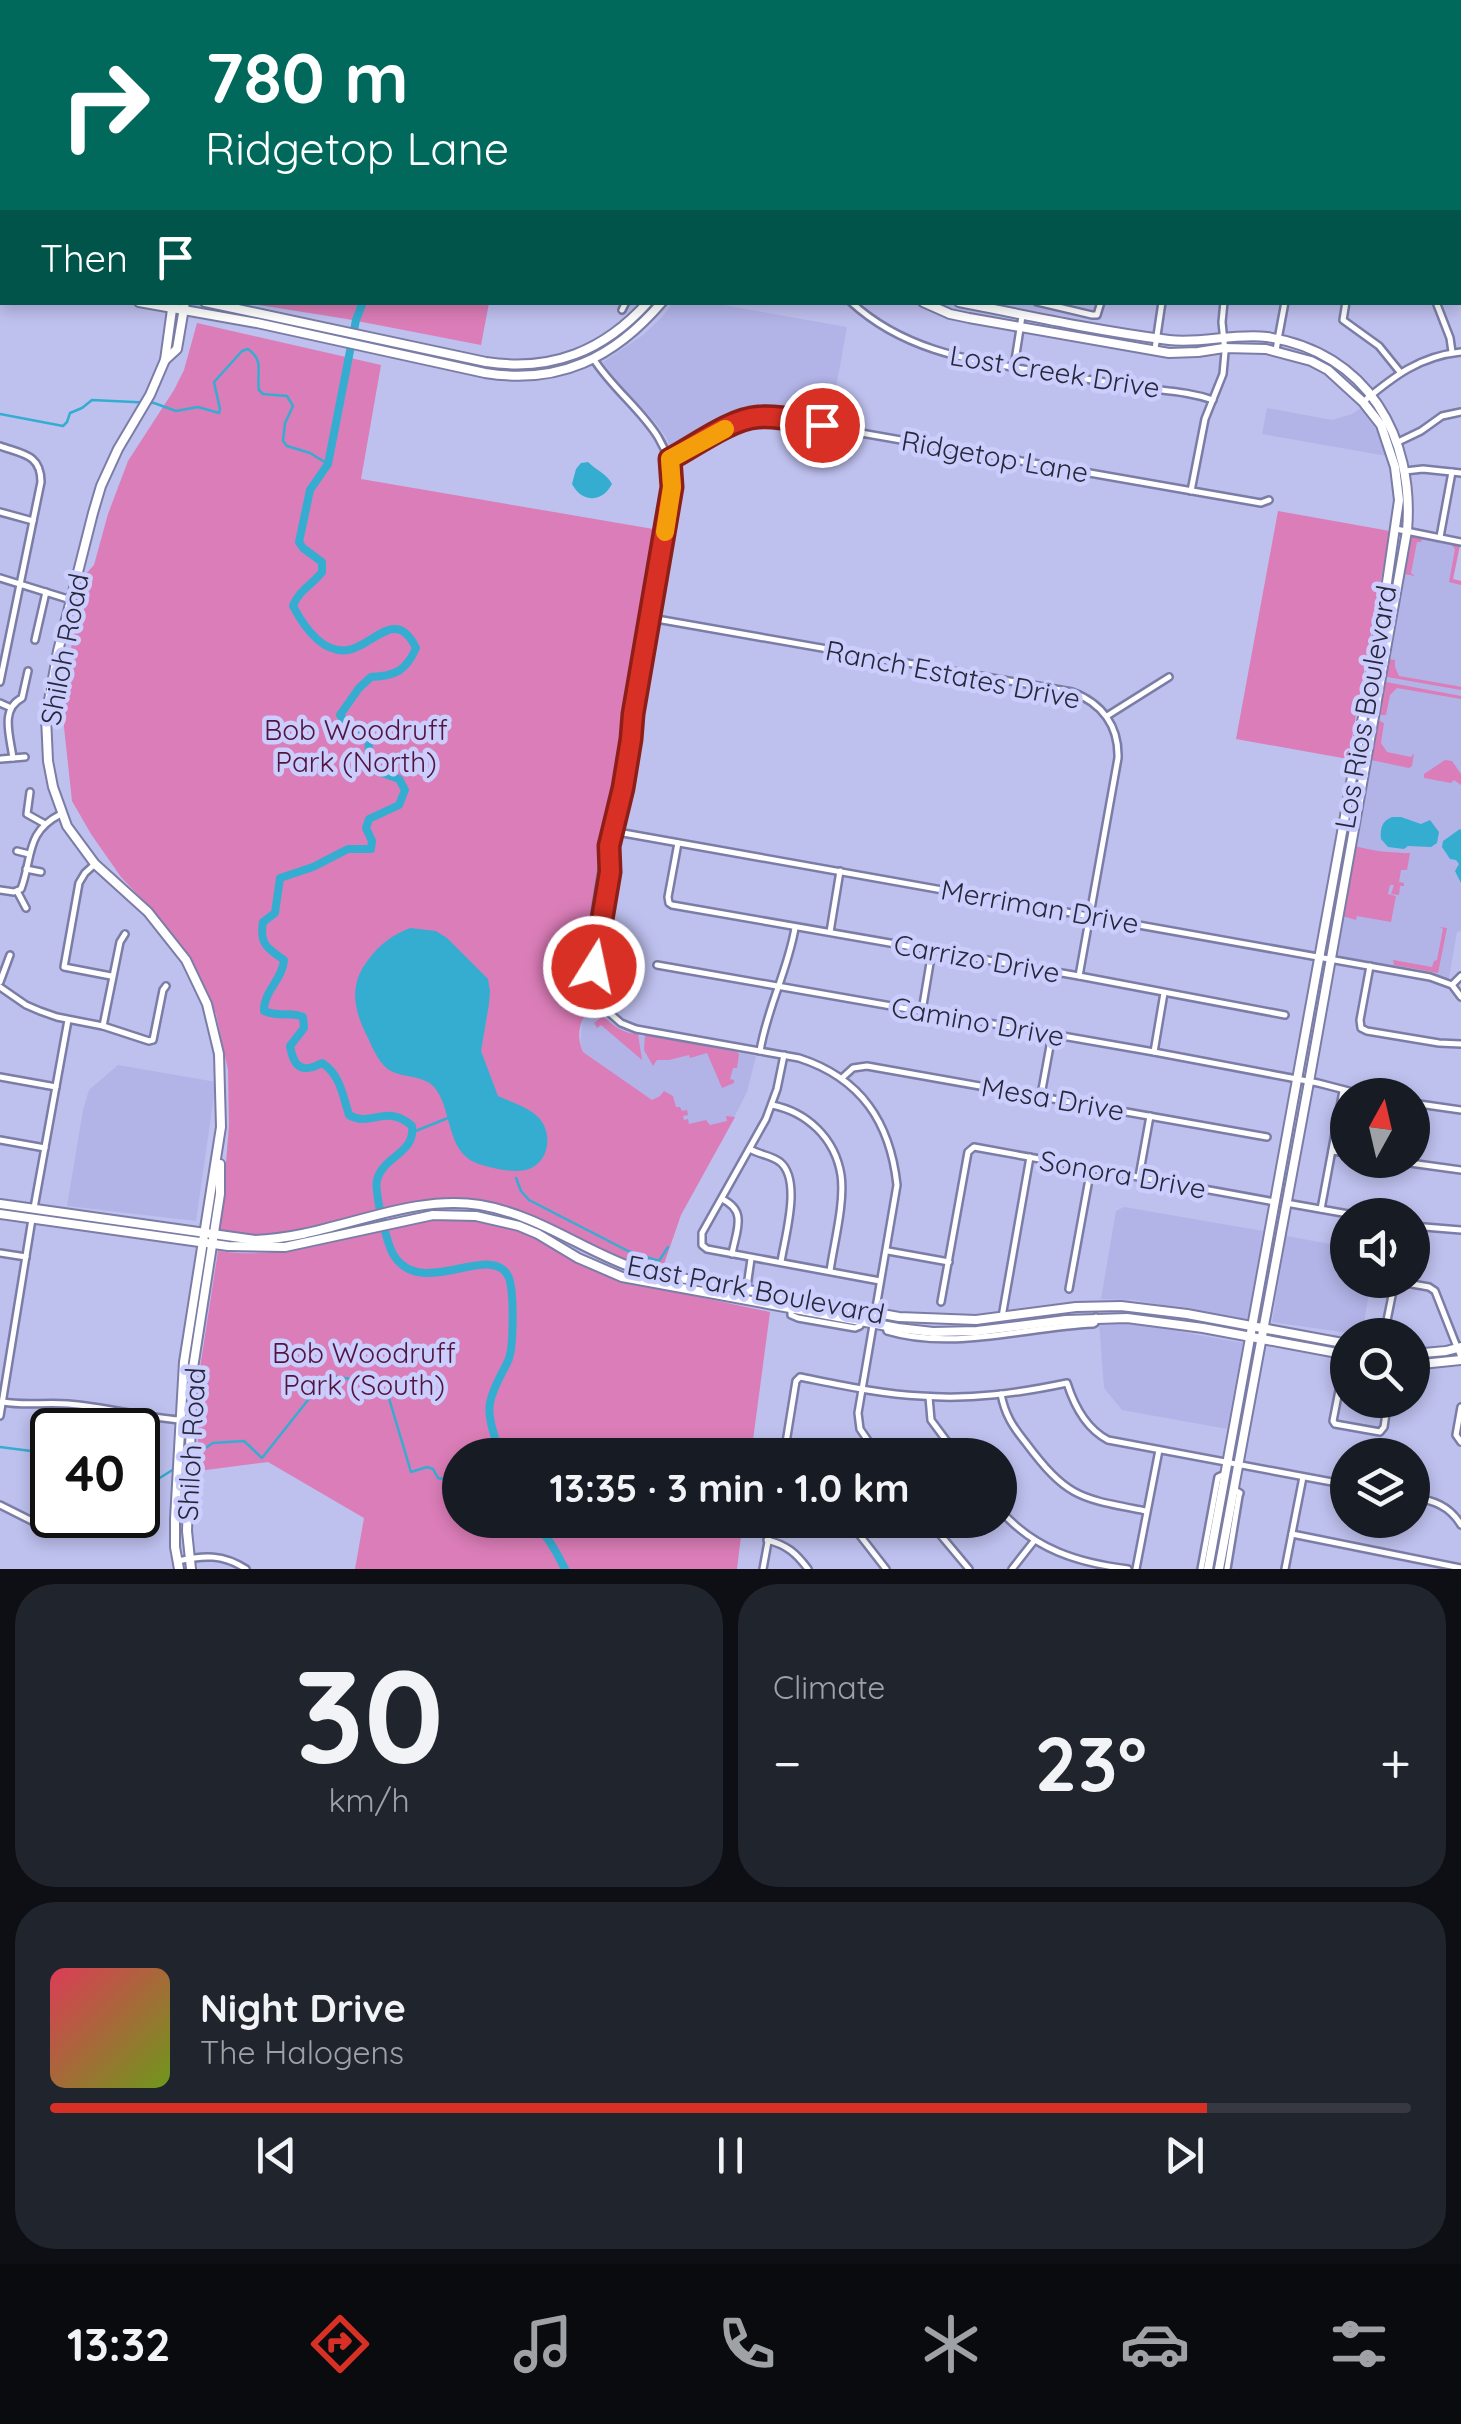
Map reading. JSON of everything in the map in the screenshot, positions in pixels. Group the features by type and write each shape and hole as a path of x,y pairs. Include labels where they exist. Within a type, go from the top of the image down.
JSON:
{"main road":[{"path":"173,305 522,366 588,349 614,334 645,305"},
{"name":"Shiloh Road","path":"173,305 165,360 101,486 58,651 46,717 48,761 62,813 95,864 148,912 174,943 198,982 219,1054 222,1126 209,1239 184,1362 183,1479 192,1569"},
{"path":"216,305 404,356 516,376 568,369 593,359 628,336 659,305"},
{"name":"Los Rios Boulevard","path":"930,305 950,314 1155,350 1276,350 1311,361 1328,370 1364,402 1406,471 1407,531 1332,959 1309,1082 1266,1253 1250,1337 1223,1569"},
{"name":"Los Rios Boulevard","path":"974,305 1175,341 1252,336 1278,340 1336,364 1372,395 1388,419 1399,500 1396,529 1298,1080 1264,1329 1241,1408"},
{"name":"Shiloh Road","path":"165,360 177,349 185,306"},
{"path":"485,373 486,362"},
{"path":"536,364 537,375"},
{"path":"1340,846 1350,848"},
{"path":"1332,890 1332,913 1338,920"},
{"name":"East Park Boulevard","path":"209,1239 273,1239 401,1210 455,1203 498,1208 544,1224 602,1257 642,1271 875,1312 934,1320 1002,1318 1076,1307 1141,1308 1264,1329 1330,1346"},
{"name":"East Park Boulevard","path":"0,1204 33,1214"},
{"name":"East Park Boulevard","path":"0,1214 33,1214 252,1248 285,1247 433,1215 456,1214 498,1220 538,1234 578,1258 622,1277 886,1326 950,1332 1096,1318 1140,1319 1330,1348"},
{"path":"1266,1253 1277,1255"},
{"path":"1140,1319 1141,1308"},
{"path":"1430,1354 1460,1353"},
{"path":"1430,1361 1460,1353"},
{"name":"Los Rios Boulevard","path":"1204,1569 1225,1474 1233,1464"},
{"name":"Shiloh Road","path":"178,1565 175,1519 183,1479"}],"street":[{"path":"622,310 624,305"},
{"name":"Lost Creek Drive","path":"855,305 913,343 957,357 1141,388 1183,391 1213,400"},
{"path":"1048,305 1097,314 1100,305"},
{"path":"1155,350 1162,305"},
{"path":"1191,491 1205,419 1223,374 1224,305"},
{"path":"1276,350 1285,305"},
{"path":"1346,305 1343,320 1379,346 1400,372"},
{"path":"1437,305 1452,353"},
{"path":"1014,367 1022,315"},
{"path":"588,349 602,373 654,429 670,459 672,487 623,788 609,846 610,872 592,981 605,1008 628,1026 815,1063 842,1078 873,1110 893,1152 898,1185 862,1388 858,1422 866,1438"},
{"path":"1364,402 1400,372 1425,359 1461,352"},
{"path":"1393,444 1442,416 1461,412"},
{"name":"Ridgetop Lane","path":"670,459 740,421 764,416 1261,503 1268,500"},
{"path":"0,446 34,459 40,468 41,482 0,682"},
{"path":"1406,471 1461,473"},
{"path":"1440,538 1452,472"},
{"path":"0,512 32,521"},
{"path":"1396,529 1461,542"},
{"path":"0,578 71,600"},
{"path":"35,640 46,592"},
{"name":"Ranch Estates Drive","path":"650,618 1072,692 1092,700 1107,716 1116,737 1118,758 1078,976"},
{"path":"6,713 22,698 28,672"},
{"path":"1107,716 1169,677"},
{"path":"0,703 6,713 13,758"},
{"path":"1,759 25,756"},
{"path":"30,792 27,814 45,824"},
{"path":"0,890 21,890 39,830 62,813"},
{"path":"39,830 44,837"},
{"name":"Merriman Drive","path":"612,831 1332,959 1430,977 1452,985"},
{"name":"Carrizo Drive","path":"678,842 669,904 1285,1016"},
{"path":"16,852 29,854"},
{"path":"95,864 79,882 64,967 112,976"},
{"path":"26,870 41,872"},
{"path":"830,932 840,870"},
{"path":"15,881 24,883"},
{"path":"17,891 26,908"},
{"path":"760,1051 764,1023 789,958 795,928"},
{"path":"103,1026 120,942 125,934"},
{"path":"922,1011 932,950"},
{"path":"10,954 0,984 26,1005 68,1020 154,1040 166,986"},
{"name":"Camino Drive","path":"658,965 1154,1052 1330,1088"},
{"path":"1370,966 1361,1028 1367,1032 1461,1044"},
{"path":"1461,976 1452,985 1461,997"},
{"path":"1154,1052 1164,993"},
{"path":"0,1416 68,1020"},
{"path":"1041,1096 1052,1034"},
{"path":"784,1055 772,1105 702,1233 701,1244 706,1249 881,1281"},
{"name":"Mesa Drive","path":"842,1078 853,1068 867,1066 1267,1137"},
{"path":"0,1077 56,1087"},
{"path":"772,1105 811,1122 836,1160 842,1188 830,1272"},
{"path":"1430,1106 1461,1110"},
{"path":"1139,1177 1150,1116"},
{"path":"0,1140 45,1148"},
{"name":"Sonora Drive","path":"949,1262 970,1148 974,1147 1330,1211"},
{"path":"750,1150 773,1157 789,1172 792,1192 781,1263"},
{"path":"1002,1329 1030,1157"},
{"path":"1321,1209 1330,1161"},
{"path":"1430,1166 1461,1170"},
{"path":"1069,1289 1091,1168"},
{"path":"722,1199 738,1212 732,1254"},
{"path":"1430,1227 1461,1230"},
{"path":"887,1250 949,1262 942,1302"},
{"path":"0,1253 26,1257"},
{"path":"745,1300 752,1258"},
{"path":"1430,1287 1460,1353"},
{"name":"East Park Boulevard","path":"886,1326 887,1331 903,1335 972,1338 1093,1324 1096,1318"},
{"path":"787,1438 797,1378 957,1398 1067,1384 1072,1400 1096,1432 1108,1440 1330,1482"},
{"path":"1001,1394 1012,1425 1046,1471 1066,1489 1090,1500 1146,1510"},
{"path":"929,1397 931,1420 944,1438"},
{"path":"1,1402 23,1406 70,1404 186,1420"},
{"path":"1461,1407 1456,1435 1461,1442"},
{"path":"1334,1418 1335,1424 1380,1432 1385,1418"},
{"path":"1136,1569 1158,1450"},
{"path":"1285,1569 1303,1477"},
{"path":"1430,1501 1456,1516 1461,1524"},
{"path":"0,1504 30,1520"},
{"path":"1017,1525 1034,1540 1070,1558 1128,1569"},
{"path":"1292,1534 1461,1568"},
{"path":"862,1538 886,1569"},
{"path":"943,1538 969,1569"},
{"path":"763,1569 767,1540 786,1546 808,1569"},
{"path":"1012,1569 1034,1540"},
{"path":"178,1565 189,1558 214,1556 246,1569"}],"shaded area":[{"path":"671,305 722,305 847,327 830,421 754,411 673,453 655,422 603,362 663,316"},
{"path":"1267,408 1332,420 1361,408 1377,431 1387,456 1262,434"},
{"path":"588,462 612,484 598,497 581,495 572,484 576,469"},
{"path":"1411,536 1460,545 1453,579 1461,581 1461,931 1457,932 1449,978 1335,955"},
{"path":"1392,817 1421,824 1430,820 1439,832 1437,843 1431,847 1388,847 1381,839 1381,831"},
{"path":"1460,829 1461,883 1455,871 1459,864 1442,847 1443,841"},
{"path":"410,928 436,931 447,938 488,979 489,1004 481,1051 498,1096 534,1113 546,1130 545,1153 529,1169 495,1168 467,1157 455,1141 442,1100 433,1086 389,1070 372,1047 355,999 358,979 377,949"},
{"path":"594,1005 618,1027 636,1035 756,1056 747,1092 721,1143 686,1124 583,1052 582,1021 584,1013"},
{"path":"118,1065 216,1082 196,1221 67,1206 89,1090"},
{"path":"1124,1207 1263,1231 1248,1318 1134,1300 1101,1299 1116,1211"},
{"path":"1286,1236 1330,1244 1330,1298 1368,1298 1365,1318 1330,1318 1330,1330 1272,1322"},
{"path":"1099,1322 1127,1322 1243,1343 1227,1429 1122,1410 1104,1388"}],"green space":[{"path":"259,305 489,305 481,345"},
{"name":"Bob Woodruff Park (North)","path":"197,323 381,365 361,479 659,530 584,960 594,1005 585,1015 579,1033 583,1052 652,1100 664,1091 673,1096 676,1107 687,1110 688,1115 683,1116 689,1124 706,1120 710,1125 727,1121 726,1116 735,1117 681,1215 662,1270 610,1255 527,1213 476,1201 428,1201 285,1234 247,1236 217,1232 229,1125 228,1070 216,1014 191,960 121,877 72,801 63,693 84,576 94,565 128,461 184,370"},
{"path":"1278,511 1390,531 1348,759 1236,739"},
{"path":"1414,536 1460,545 1453,579 1461,581 1461,585 1449,582 1455,549 1451,544 1422,539 1417,542 1411,573 1415,576 1404,574 1409,539"},
{"path":"1388,659 1395,660 1399,676 1457,686 1461,690 1387,677"},
{"path":"1386,682 1461,699 1397,688 1390,695 1386,715 1381,715 1378,713"},
{"path":"1378,720 1384,723 1381,743 1387,752 1411,757 1414,753 1412,766 1371,760"},
{"path":"1445,760 1452,761 1461,774 1461,785 1454,780 1451,783 1424,778 1424,774"},
{"path":"1355,846 1410,853 1407,870 1401,870 1399,882 1404,886 1400,886 1399,895 1391,894 1394,885 1390,885 1388,894 1396,896 1391,922 1342,916"},
{"path":"1440,927 1447,928 1438,973 1394,965 1393,960 1432,967 1437,960 1443,929"},
{"path":"603,1016 619,1028 638,1034 642,1060 601,1025 597,1028 594,1023"},
{"path":"645,1035 737,1052 737,1068 733,1068 730,1079 734,1083 722,1088 707,1053 657,1060 653,1066 644,1050"},
{"name":"Bob Woodruff Park (South)","path":"455,1218 517,1229 628,1282 770,1312 753,1438 442,1438 442,1538 741,1538 737,1569 355,1569 364,1518 268,1462 198,1471 200,1368 218,1251 279,1252"}],"waterway":[{"path":"362,305 328,464 310,490 299,542 322,562 322,572 293,606 308,629 330,647 348,650 392,629 408,636 416,648 399,671 371,677 340,715 369,739 368,768 399,779 405,790 399,805 369,819 366,828 371,849 348,849 280,878 275,913 263,922 262,936 269,949 284,960 264,1011 303,1017 304,1028 290,1046 294,1060 300,1067 322,1063 328,1068 340,1086 349,1115 364,1119 394,1116 412,1126 409,1142 377,1180 377,1195 393,1254 405,1267 421,1273 488,1265 501,1268 509,1278 510,1355 489,1409 495,1438"},
{"path":"0,414 63,426 70,413 92,400 154,403 176,411 198,407 219,413 214,382 248,349 258,363 259,390 263,394 287,396 293,406 285,423 283,441 328,464"},
{"path":"413,1132 448,1118"},
{"path":"516,1178 529,1200 628,1251 659,1261 668,1247"},
{"path":"193,1456 213,1443 244,1441 262,1458 323,1381 332,1376 363,1381 388,1395 411,1472 427,1467 442,1479"},
{"path":"0,1447 30,1451"},
{"path":"160,1478 174,1469"},
{"path":"546,1538 565,1569"}],"slow traffic":[{"path":"665,532 672,487 670,459 725,429"}],"route":[{"path":"594,967 610,872 609,846 623,788 672,487 670,459 753,417 822,425"}]}
